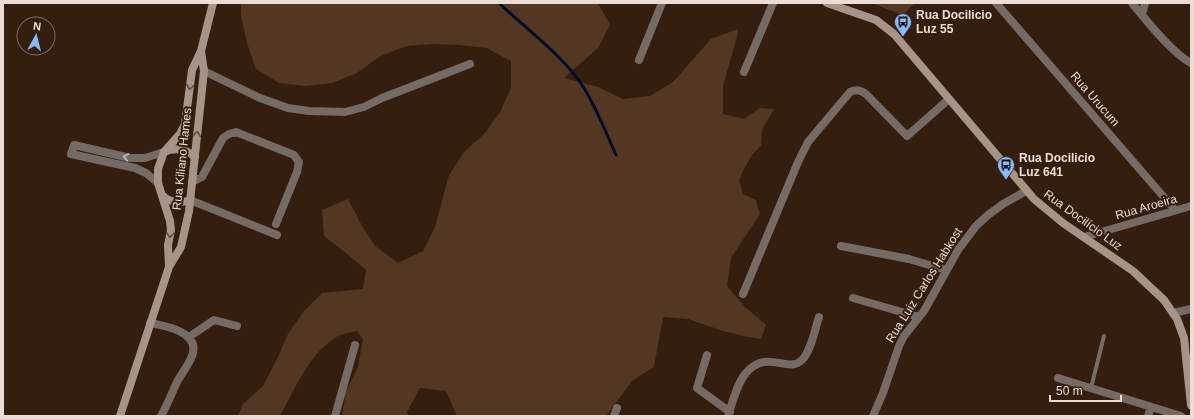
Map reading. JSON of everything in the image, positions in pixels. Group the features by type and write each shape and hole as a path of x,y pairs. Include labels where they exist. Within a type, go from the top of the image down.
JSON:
{"main road":[{"name":"Rua Kiliano Hames","path":"169,267 169,216 158,183 158,169 164,152 183,130 186,119 192,70 201,51 213,3"},
{"name":"Rua Docilício Luz","path":"827,3 866,16 885,26 905,46 1026,191 1050,213 1144,280 1164,300 1174,313 1181,327 1184,338 1191,404"},
{"name":"Rua Kiliano Hames","path":"120,416 169,267 181,247 185,230 190,200 204,71 201,51"},
{"path":"164,152 172,149 181,149 195,157"},
{"path":"161,194 167,200 176,202 190,200"}],"street":[{"path":"639,60 662,3"},
{"path":"744,72 773,3"},
{"name":"Rua Urucum","path":"996,3 1175,210"},
{"path":"1132,3 1178,54 1183,59 1191,63"},
{"path":"1142,15 1145,3"},
{"path":"204,71 260,98 288,108 309,111 346,112 364,107 382,98 470,64"},
{"path":"743,294 798,162 808,142 850,92 860,90 866,94 907,136 949,99"},
{"path":"192,182 202,176 223,138 236,132 294,155 299,162 297,172 276,224"},
{"path":"158,183 146,173 136,168 71,154 74,145 138,159 151,157 164,152"},
{"name":"Rua Luiz Carlos Habkost","path":"873,416 904,336 924,311 958,250 976,226 988,215 1003,204 1026,191"},
{"path":"190,200 277,234"},
{"name":"Rua Aroeira","path":"1084,237 1191,206"},
{"path":"841,246 909,259 946,270"},
{"path":"852,298 919,317"},
{"path":"1174,313 1191,309"},
{"path":"707,355 697,388 729,414 745,374 759,362 766,361 789,364 798,363 803,359 808,351 819,317"},
{"path":"189,337 214,320 237,326"},
{"path":"150,323 168,327 189,337 194,345 192,355 161,416"},
{"path":"335,416 355,345"},
{"path":"1058,378 1181,416"},
{"path":"1148,416 1151,406"}],"lane":[{"path":"1090,388 1104,336"}],"shaded area":[{"path":"241,3 598,3 610,25 598,48 564,78 598,87 623,99 650,96 673,82 711,39 738,29 723,86 723,114 744,119 760,108 774,109 762,130 761,145 752,155 739,180 743,194 756,200 760,214 731,258 727,286 745,307 766,325 761,339 723,331 688,319 663,317 654,367 632,381 606,416 457,416 446,391 420,388 407,412 409,416 342,416 346,391 358,367 363,339 357,331 335,337 316,355 302,374 280,416 238,416 243,404 263,386 288,334 303,312 322,293 363,289 366,270 324,236 322,210 348,199 375,246 398,263 423,251 435,227 449,175 464,152 486,132 500,112 511,88 511,61 487,48 433,44 406,46 379,57 357,73 332,83 306,86 279,83 256,69 247,43 241,16"},
{"path":"871,3 915,3 903,15"}],"waterway":[{"path":"499,3 556,54 576,77 593,104 616,155"}],"place":[{"name":"Rua Docilicio Luz 55","path":"903,37"},
{"name":"Rua Docilicio Luz 641","path":"1006,180"}]}
